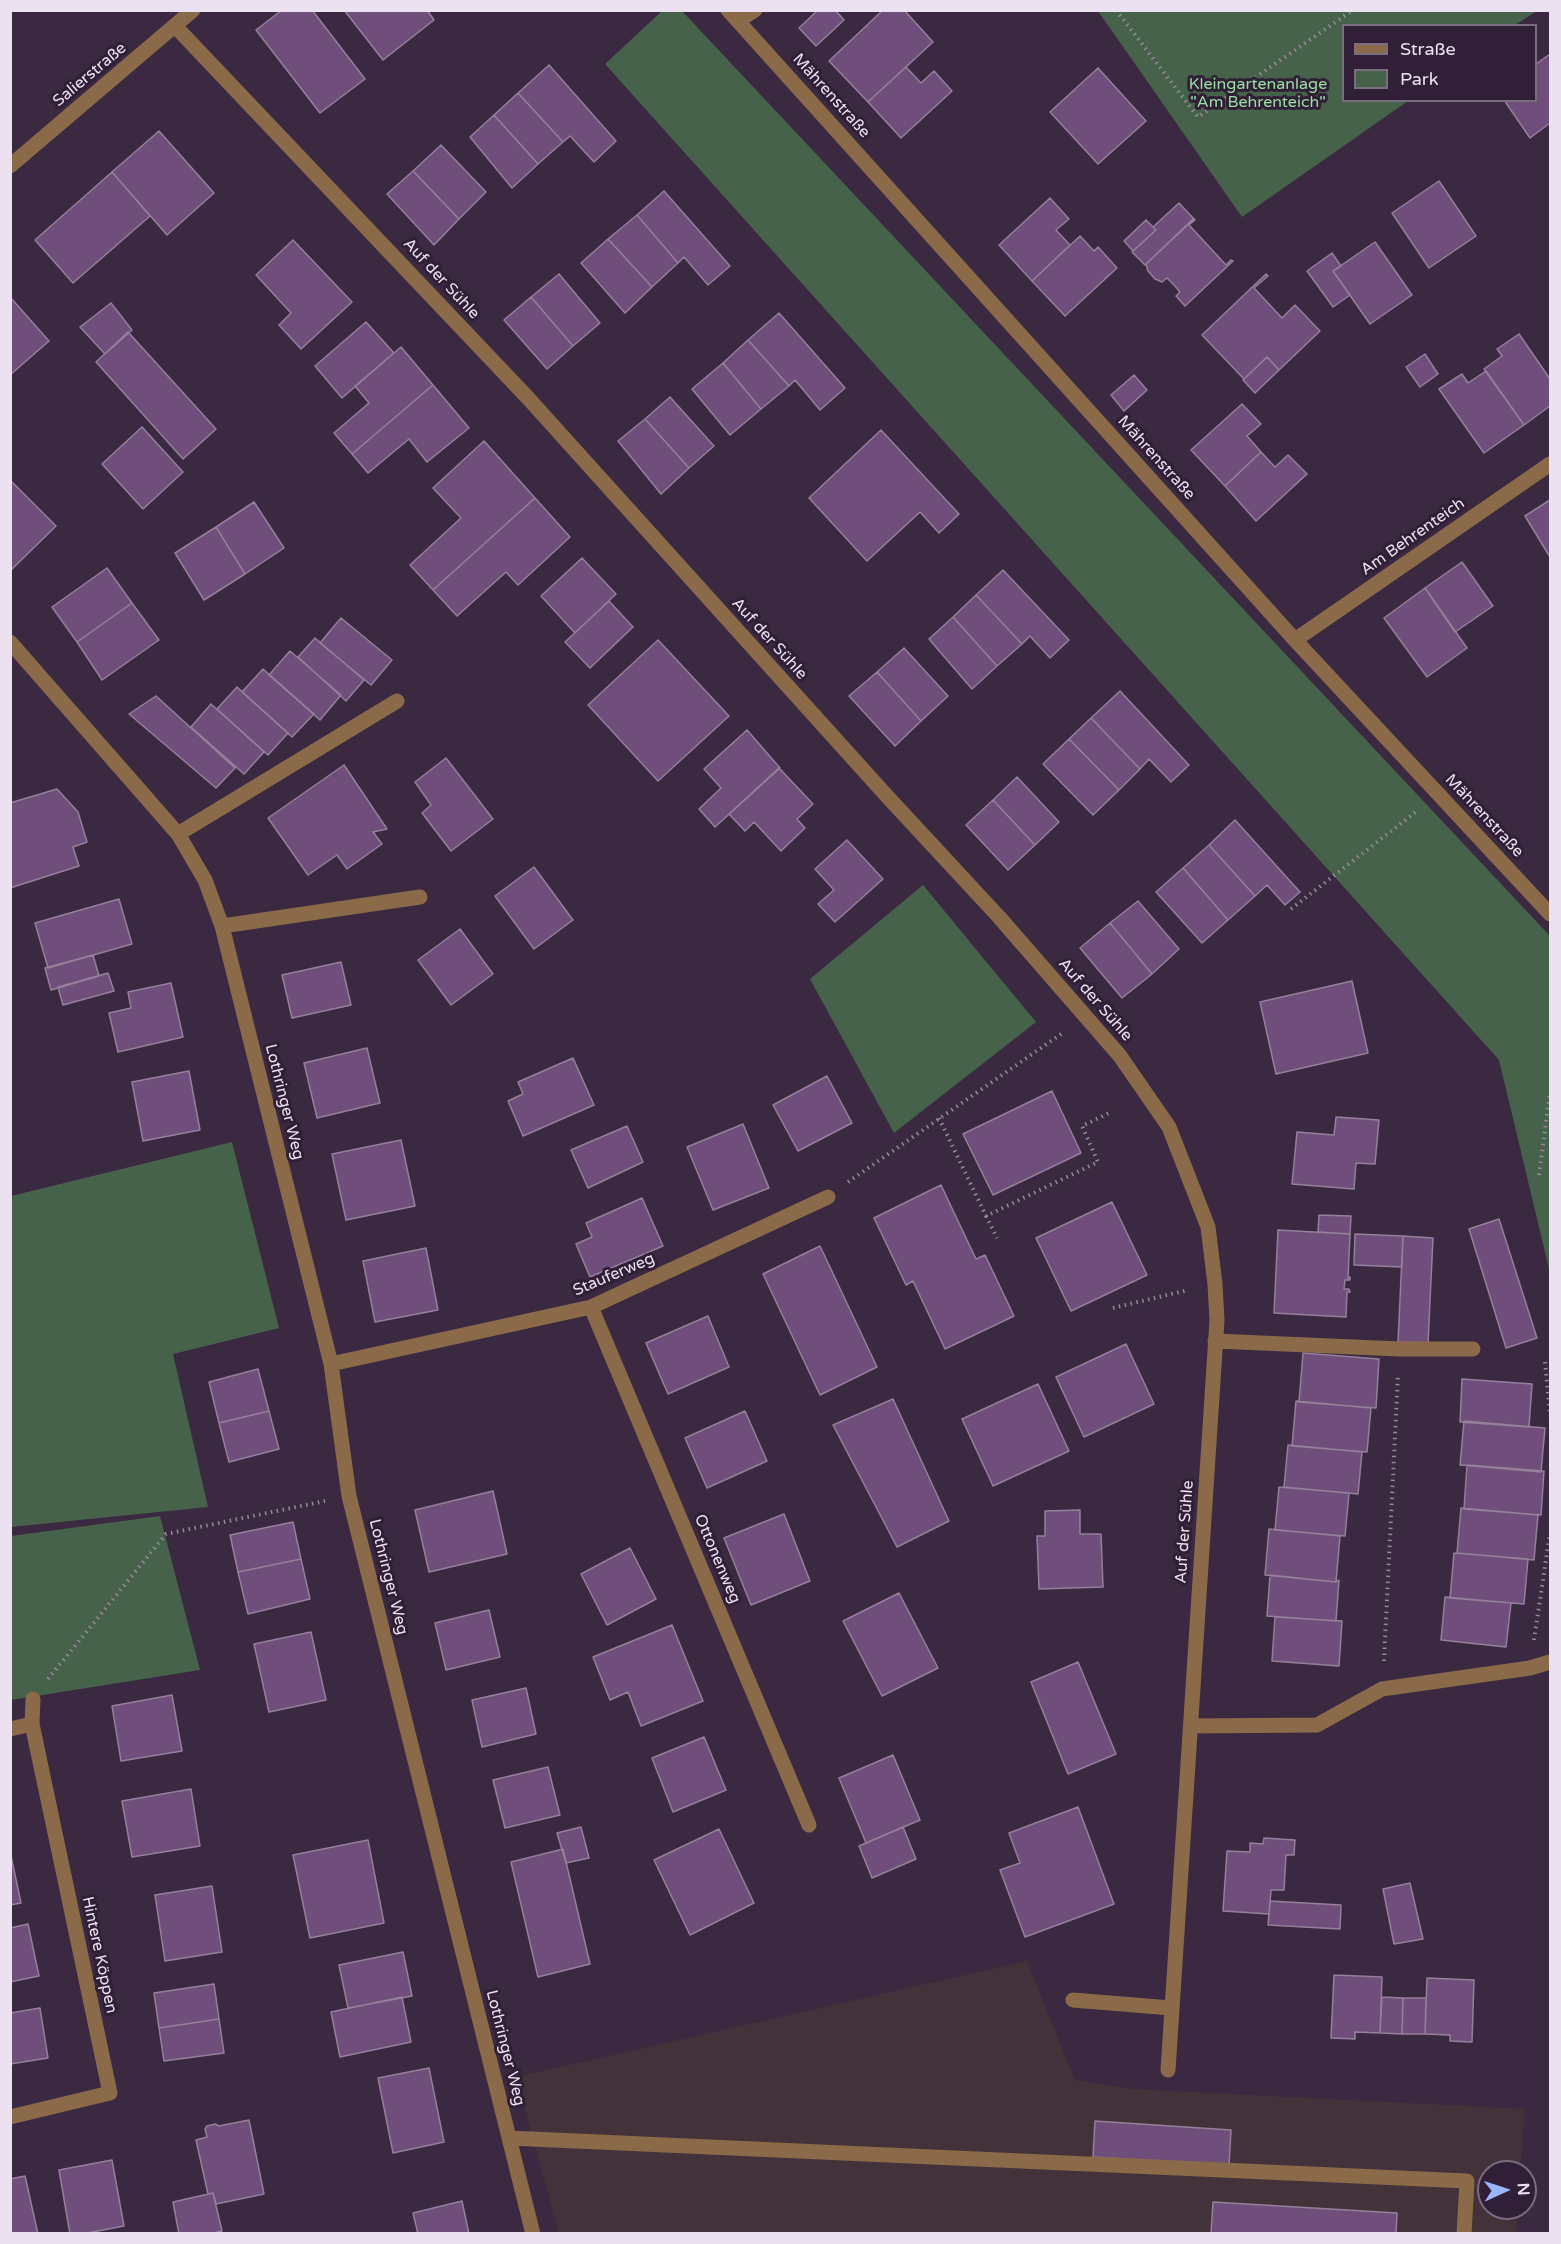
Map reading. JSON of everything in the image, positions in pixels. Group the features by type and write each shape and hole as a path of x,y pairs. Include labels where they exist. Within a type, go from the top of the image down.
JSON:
{"street":[{"name":"Salierstraße","path":"10,166 193,10"},
{"name":"Mährenstraße","path":"755,10 733,16 1296,640 1551,914"},
{"name":"Auf der Sühle","path":"175,26 528,398 999,917 1120,1056 1169,1127 1208,1227 1215,1284 1215,1341 1168,2070"},
{"name":"Am Behrenteich","path":"1296,640 1551,464"},
{"name":"Lothringer Weg","path":"10,642 178,834 206,880 222,926 331,1364 349,1496 533,2234"},
{"path":"178,834 397,701"},
{"path":"222,926 420,897"},
{"name":"Stauferweg","path":"331,1364 591,1307 828,1197"},
{"name":"Ottonenweg","path":"591,1307 809,1825"},
{"path":"1215,1341 1400,1349 1473,1349"},
{"path":"1191,1726 1317,1725 1382,1689 1530,1668 1551,1662"},
{"name":"Hintere Köppen","path":"10,2116 110,2093 32,1724 33,1699"},
{"path":"10,1728 32,1724"},
{"path":"1073,2000 1171,2008"},
{"path":"509,2138 1467,2181 1464,2234"}],"path":[{"path":"1116,10 1198,117 1353,10"},
{"path":"1291,909 1439,794"},
{"path":"828,1197 1086,1016"},
{"path":"1539,1175 1551,1092"},
{"path":"986,1216 1098,1162 1082,1126 1109,1113"},
{"path":"939,1118 997,1238"},
{"path":"1113,1308 1215,1284"},
{"path":"1382,1689 1400,1349"},
{"path":"1545,1362 1551,1413"},
{"path":"33,1699 166,1534 349,1496"},
{"path":"1530,1668 1551,1533"}],"shaded area":[{"path":"1027,1961 1075,2080 1133,2089 1525,2109 1521,2160 1477,2160 1477,2220 1517,2220 1516,2233 559,2233 516,2077"}],"green space":[{"path":"662,11 682,11 1550,936 1550,1273 1499,1060 605,64"},
{"name":"Kleingartenanlage \"Am Behrenteich\"","path":"1098,11 1537,11 1517,24 1342,24 1342,102 1407,102 1242,217"},
{"path":"923,885 1036,1022 894,1133 810,979"},
{"path":"232,1142 279,1328 173,1354 208,1507 11,1527 11,1196"},
{"path":"160,1516 200,1670 11,1700 11,1536"}],"building":[{"path":"282,10 312,10 365,79 320,113 256,30"},
{"path":"344,10 427,10 434,20 383,60"},
{"path":"818,10 835,10 844,20 816,46 799,28"},
{"path":"883,10 904,10 933,42 868,102 829,61"},
{"path":"1550,54 1550,123 1530,138 1505,102 1537,102 1537,63"},
{"path":"549,65 616,141 594,162 570,136 563,142 518,93"},
{"path":"906,67 921,83 934,71 952,91 901,138 868,102"},
{"path":"1098,68 1146,121 1098,164 1050,112"},
{"path":"518,93 563,142 538,164 494,115"},
{"path":"494,115 538,164 512,188 470,137"},
{"path":"159,131 214,193 167,235 112,172"},
{"path":"441,145 486,192 459,219 413,171"},
{"path":"413,171 459,219 434,245 387,194"},
{"path":"112,172 150,216 73,283 35,240"},
{"path":"1439,181 1476,236 1429,268 1392,213"},
{"path":"664,191 730,266 708,285 684,257 678,263 637,215"},
{"path":"1050,198 1069,219 1056,230 1070,245 1032,281 999,245"},
{"path":"1179,203 1194,219 1145,265 1132,252 1156,230 1153,227"},
{"path":"637,215 678,263 652,287 608,239"},
{"path":"1193,219 1195,220 1189,225 1226,265 1231,260 1233,261 1185,306 1176,296 1180,292 1174,285 1167,278 1162,282 1155,279 1148,271 1146,264"},
{"path":"1146,220 1156,230 1133,251 1124,241"},
{"path":"1080,236 1094,251 1098,247 1117,268 1065,316 1032,281"},
{"path":"608,239 652,287 625,313 581,263"},
{"path":"293,240 352,302 301,349 279,325 291,313 256,275"},
{"path":"1375,242 1412,295 1370,324 1333,271"},
{"path":"1332,253 1341,266 1333,271 1350,295 1333,307 1307,271"},
{"path":"559,274 600,323 573,346 531,297"},
{"path":"1266,274 1268,276 1254,288 1282,318 1295,305 1320,331 1279,370 1267,357 1244,379 1202,335"},
{"path":"10,297 49,341 10,375"},
{"path":"531,297 573,346 547,369 504,320"},
{"path":"111,303 132,330 105,354 80,327"},
{"path":"779,313 845,388 820,410 795,380 789,386 748,340"},
{"path":"366,322 394,353 342,398 315,366"},
{"path":"128,332 216,429 183,459 96,362"},
{"path":"1519,334 1550,379 1550,406 1524,425 1484,369 1502,356 1497,349"},
{"path":"748,340 789,386 761,409 723,363"},
{"path":"401,347 433,385 352,454 334,433 369,403 355,386"},
{"path":"1425,354 1438,374 1420,387 1406,367"},
{"path":"1267,357 1279,370 1255,393 1243,380"},
{"path":"723,363 761,409 730,435 692,389"},
{"path":"1486,371 1524,425 1484,453 1439,389 1462,374 1468,383"},
{"path":"1134,375 1147,390 1124,411 1111,395"},
{"path":"433,385 469,428 427,462 409,439 368,473 352,454"},
{"path":"670,397 714,446 689,468 645,419"},
{"path":"1242,404 1261,424 1247,436 1261,452 1225,486 1191,450"},
{"path":"645,419 689,468 661,494 618,441"},
{"path":"142,427 183,472 143,509 102,464"},
{"path":"881,430 959,514 939,533 920,512 867,561 809,498"},
{"path":"484,441 535,498 433,590 410,565 461,518 433,488"},
{"path":"1261,452 1275,467 1288,455 1307,474 1256,521 1225,486"},
{"path":"10,480 56,526 11,570 10,569"},
{"path":"535,498 570,537 518,585 506,572 457,616 433,590"},
{"path":"1550,500 1550,557 1525,516"},
{"path":"254,502 284,548 245,574 216,527"},
{"path":"216,527 245,574 204,600 175,553"},
{"path":"582,558 616,594 575,633 541,596"},
{"path":"1462,562 1493,606 1455,632 1425,588"},
{"path":"107,568 132,603 77,642 52,607"},
{"path":"1003,570 1069,640 1050,658 1030,636 1022,644 976,595"},
{"path":"1425,588 1467,648 1427,677 1384,618"},
{"path":"976,595 1022,644 997,666 953,617"},
{"path":"609,601 633,627 590,668 565,642"},
{"path":"132,603 159,640 102,680 77,642"},
{"path":"953,617 997,666 972,689 929,639"},
{"path":"341,618 392,660 371,685 320,643"},
{"path":"315,638 364,680 346,701 298,657"},
{"path":"658,640 729,716 658,781 588,705"},
{"path":"904,648 948,696 921,721 877,672"},
{"path":"290,651 341,695 320,720 269,675"},
{"path":"263,669 314,714 292,737 242,692"},
{"path":"877,672 921,721 895,746 849,696"},
{"path":"237,687 288,733 268,755 217,709"},
{"path":"1120,691 1189,765 1171,782 1149,759 1140,769 1091,718"},
{"path":"156,696 235,768 216,788 129,714"},
{"path":"211,704 264,752 244,774 191,727"},
{"path":"1091,718 1140,769 1119,790 1069,739"},
{"path":"747,730 780,768 715,827 699,809 721,788 704,769"},
{"path":"1069,739 1119,790 1093,815 1043,764"},
{"path":"446,758 493,819 451,851 422,813 431,805 415,782"},
{"path":"344,765 387,829 373,832 382,844 347,869 337,855 308,875 268,818"},
{"path":"779,768 813,804 797,819 805,828 781,851 754,822 745,831 729,814"},
{"path":"1017,777 1059,822 1035,845 993,800"},
{"path":"57,789 78,812 87,842 73,847 79,866 10,888 10,803"},
{"path":"993,800 1035,845 1008,870 966,825"},
{"path":"1235,820 1300,892 1285,905 1267,885 1255,896 1209,845"},
{"path":"847,840 883,879 835,922 818,904 834,890 815,869"},
{"path":"1209,845 1255,896 1228,920 1183,868"},
{"path":"534,867 573,920 534,949 495,896"},
{"path":"1183,868 1228,920 1202,943 1156,892"},
{"path":"119,899 132,944 48,968 35,923"},
{"path":"1138,901 1179,949 1152,974 1110,923"},
{"path":"1110,923 1152,974 1122,998 1080,948"},
{"path":"460,929 493,974 451,1005 418,960"},
{"path":"93,955 99,976 51,990 45,968"},
{"path":"341,962 351,1005 292,1018 282,975"},
{"path":"108,973 114,991 63,1005 58,987"},
{"path":"1352,981 1368,1053 1276,1074 1260,1002"},
{"path":"171,983 183,1037 118,1052 109,1013 131,1008 128,992"},
{"path":"367,1048 380,1103 317,1118 304,1063"},
{"path":"573,1058 594,1105 523,1136 508,1101 523,1094 518,1082"},
{"path":"189,1071 200,1130 143,1141 132,1082"},
{"path":"827,1076 852,1123 798,1151 773,1105"},
{"path":"1052,1091 1081,1153 993,1195 963,1134"},
{"path":"1336,1117 1379,1120 1375,1164 1356,1163 1354,1189 1292,1184 1297,1132 1334,1135"},
{"path":"743,1124 769,1188 713,1210 687,1147"},
{"path":"627,1126 643,1162 588,1188 571,1150"},
{"path":"401,1140 415,1206 346,1220 332,1154"},
{"path":"941,1185 976,1259 985,1255 1014,1316 945,1349 913,1281 906,1285 874,1218"},
{"path":"642,1198 663,1246 590,1277 576,1244 592,1237 586,1223"},
{"path":"1112,1202 1147,1275 1071,1311 1036,1238"},
{"path":"1319,1215 1351,1216 1350,1234 1318,1232"},
{"path":"1499,1219 1537,1338 1506,1348 1469,1229"},
{"path":"1278,1230 1350,1234 1348,1278 1350,1277 1350,1280 1345,1280 1344,1289 1349,1289 1350,1292 1347,1292 1346,1317 1274,1313"},
{"path":"1355,1234 1403,1236 1402,1267 1354,1265"},
{"path":"1403,1236 1433,1238 1428,1343 1398,1342"},
{"path":"820,1246 877,1367 820,1395 763,1274"},
{"path":"426,1248 438,1310 375,1322 363,1261"},
{"path":"708,1316 729,1367 668,1394 646,1343"},
{"path":"1126,1344 1154,1404 1084,1437 1056,1377"},
{"path":"1303,1353 1379,1359 1376,1408 1299,1402"},
{"path":"258,1369 269,1411 219,1423 209,1382"},
{"path":"1462,1379 1532,1384 1529,1427 1460,1422"},
{"path":"1038,1384 1069,1451 993,1486 962,1419"},
{"path":"893,1399 949,1521 897,1547 833,1425"},
{"path":"1296,1401 1371,1408 1367,1452 1292,1446"},
{"path":"269,1411 279,1449 229,1462 219,1423"},
{"path":"745,1411 767,1461 707,1488 685,1438"},
{"path":"1464,1421 1545,1428 1541,1472 1460,1465"},
{"path":"1288,1445 1362,1452 1358,1494 1284,1487"},
{"path":"1467,1465 1544,1471 1541,1515 1464,1509"},
{"path":"1279,1487 1349,1493 1345,1536 1275,1530"},
{"path":"493,1491 507,1554 429,1572 415,1510"},
{"path":"1461,1508 1538,1515 1534,1560 1457,1553"},
{"path":"1080,1510 1080,1534 1101,1534 1103,1587 1039,1589 1037,1536 1045,1536 1045,1511"},
{"path":"784,1514 810,1581 751,1605 724,1538"},
{"path":"293,1522 301,1559 238,1572 230,1535"},
{"path":"1269,1529 1340,1536 1336,1582 1265,1575"},
{"path":"630,1548 656,1599 607,1625 581,1574"},
{"path":"1454,1553 1528,1559 1524,1604 1450,1598"},
{"path":"301,1559 310,1599 248,1614 238,1572"},
{"path":"1270,1575 1336,1582 1339,1580 1336,1621 1267,1616"},
{"path":"899,1593 938,1668 882,1696 843,1621"},
{"path":"1445,1597 1511,1603 1506,1647 1441,1640"},
{"path":"489,1610 500,1657 446,1670 435,1623"},
{"path":"1275,1617 1342,1621 1339,1666 1272,1661"},
{"path":"672,1625 703,1701 641,1726 628,1692 610,1700 593,1657"},
{"path":"311,1632 326,1700 269,1712 254,1644"},
{"path":"1078,1662 1116,1754 1068,1774 1031,1682"},
{"path":"526,1688 536,1734 482,1747 472,1700"},
{"path":"172,1695 182,1751 121,1761 112,1706"},
{"path":"704,1737 726,1790 673,1812 652,1758"},
{"path":"893,1755 920,1820 866,1843 839,1778"},
{"path":"548,1767 560,1815 505,1828 493,1780"},
{"path":"191,1789 200,1846 132,1857 122,1801"},
{"path":"1078,1807 1114,1904 1025,1937 1000,1870 1020,1863 1009,1833"},
{"path":"581,1827 589,1858 566,1863 557,1833"},
{"path":"903,1827 916,1859 872,1878 859,1846"},
{"path":"719,1829 754,1903 690,1935 654,1860"},
{"path":"1264,1838 1295,1840 1294,1855 1286,1855 1284,1890 1271,1890 1269,1914 1223,1911 1227,1851 1250,1852 1250,1843 1263,1844"},
{"path":"368,1840 384,1923 310,1938 293,1855"},
{"path":"563,1849 590,1964 538,1977 511,1862"},
{"path":"10,1851 21,1903 10,1905"},
{"path":"1410,1883 1423,1939 1394,1944 1383,1889"},
{"path":"212,1886 222,1952 165,1961 155,1895"},
{"path":"1270,1901 1341,1905 1340,1929 1268,1925"},
{"path":"28,1924 39,1976 10,1982 10,1928"},
{"path":"403,1952 412,1996 348,2008 339,1965"},
{"path":"1334,1975 1382,1977 1380,2033 1355,2032 1355,2039 1331,2038"},
{"path":"1427,1978 1474,1980 1472,2042 1450,2041 1450,2035 1425,2034"},
{"path":"214,1984 219,2019 159,2028 154,1993"},
{"path":"402,1997 411,2042 340,2057 331,2012"},
{"path":"1382,1997 1403,1998 1402,2034 1380,2033"},
{"path":"1403,1998 1426,1998 1425,2034 1402,2034"},
{"path":"40,2008 48,2058 10,2064 10,2013"},
{"path":"219,2019 224,2053 164,2061 159,2028"},
{"path":"429,2068 444,2142 393,2153 378,2078"},
{"path":"249,2120 264,2194 216,2204 213,2193 208,2194 196,2140 207,2137 205,2129 207,2126"},
{"path":"1095,2121 1231,2130 1229,2166 1093,2157"},
{"path":"112,2160 124,2226 70,2234 59,2170"},
{"path":"25,2176 38,2234 10,2234 10,2179"},
{"path":"213,2193 222,2231 209,2234 179,2234 173,2202"},
{"path":"462,2201 469,2234 418,2234 413,2213"},
{"path":"1213,2202 1397,2213 1396,2234 1211,2234"}]}
